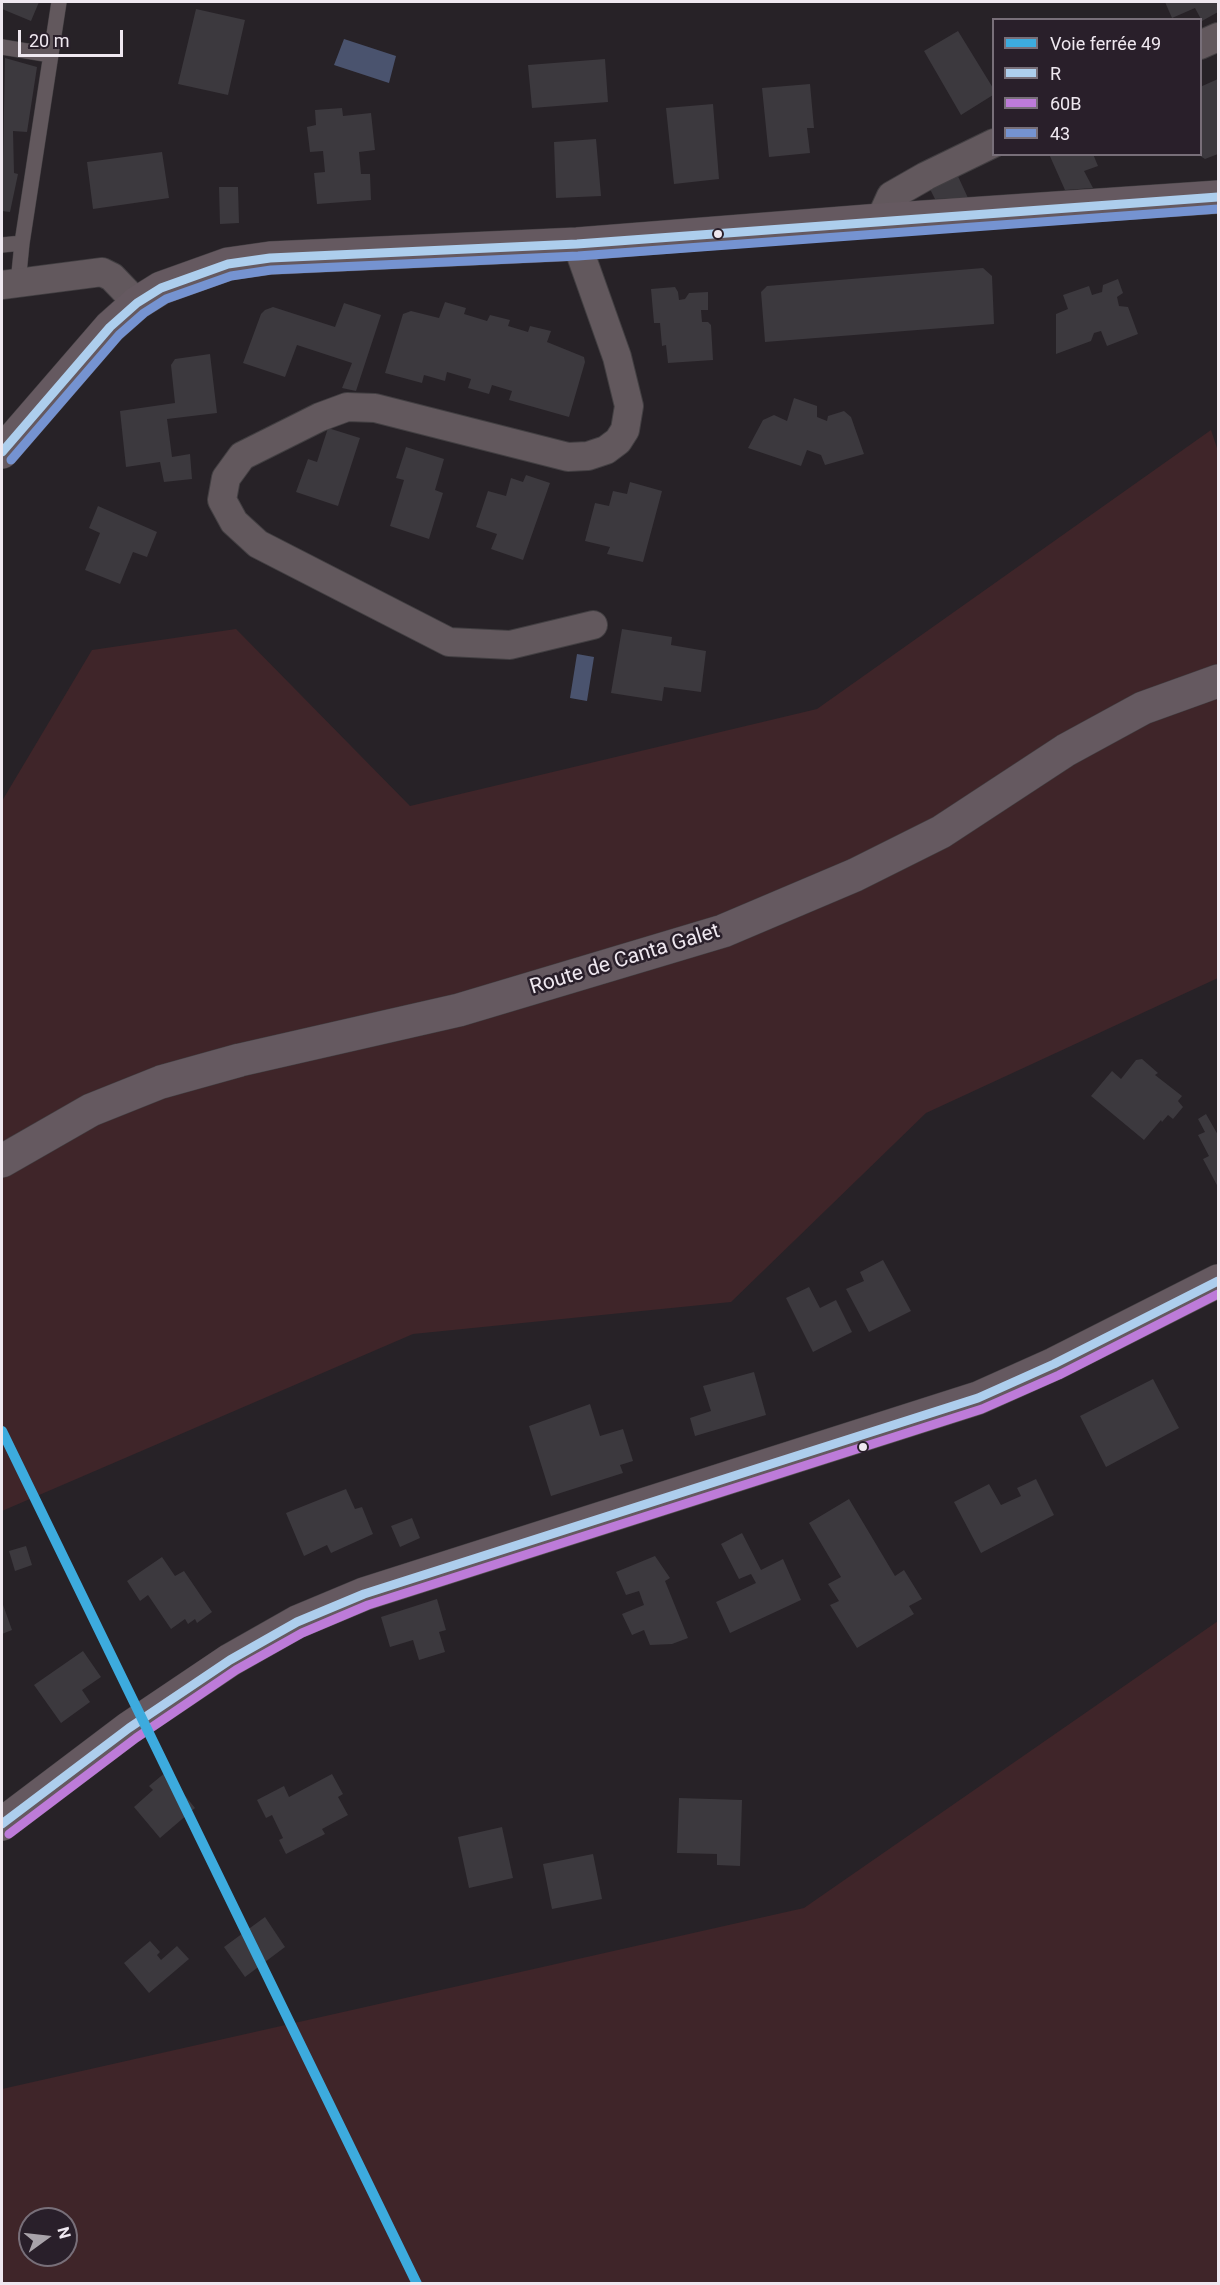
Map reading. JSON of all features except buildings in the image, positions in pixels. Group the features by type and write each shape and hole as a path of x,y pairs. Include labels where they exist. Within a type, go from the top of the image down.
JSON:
{"street":[{"path":"1202,44 1218,37"},
{"path":"880,219 891,196 992,143"},
{"path":"2,452 110,327 137,303 161,288 228,264 270,258 577,244 880,219 1218,197"},
{"path":"577,244 618,357 629,406 625,430 618,441 606,450 588,456 568,457 375,408 347,407 320,417 242,456 226,478 222,500 234,522 258,544 449,642 510,645 593,626"},
{"path":"10,284 102,272 112,277 137,303"},
{"name":"Route de Canta Galet","path":"2,1161 91,1110 161,1082 240,1060 459,1010 723,931 855,875 930,837 1066,750 1143,708 1218,681"},
{"path":"2,1824 129,1728 230,1660 297,1622 364,1594 978,1398 1054,1364 1218,1281"}],"lane":[{"path":"10,284 21,243 58,2"},
{"path":"2,47 51,55"},
{"path":"2,245 21,243"}],"shaded area":[{"path":"1211,430 1218,451 1218,978 926,1113 731,1302 413,1334 2,1511 2,801 92,650 236,629 410,806 817,709"},
{"path":"1218,1621 1218,2283 2,2283 2,2089 804,1908"}],"water":[{"path":"344,39 396,56 389,83 334,65"},
{"path":"577,654 594,657 587,701 570,698"}],"rail line":[{"name":"49","path":"2,1431 417,2284"}],"transit line":[{"name":"R","path":"2,452 110,327 137,303 161,288 228,264 270,258 577,244 1218,197"},
{"name":"43","path":"11,460 119,335 144,313 166,299 231,276 271,270 578,256 1218,209"},
{"name":"R","path":"2,1824 129,1728 230,1660 297,1622 364,1594 978,1398 1054,1364 1218,1281"},
{"name":"60B","path":"9,1834 136,1738 236,1670 302,1633 368,1605 982,1409 1059,1375 1218,1294"}]}
